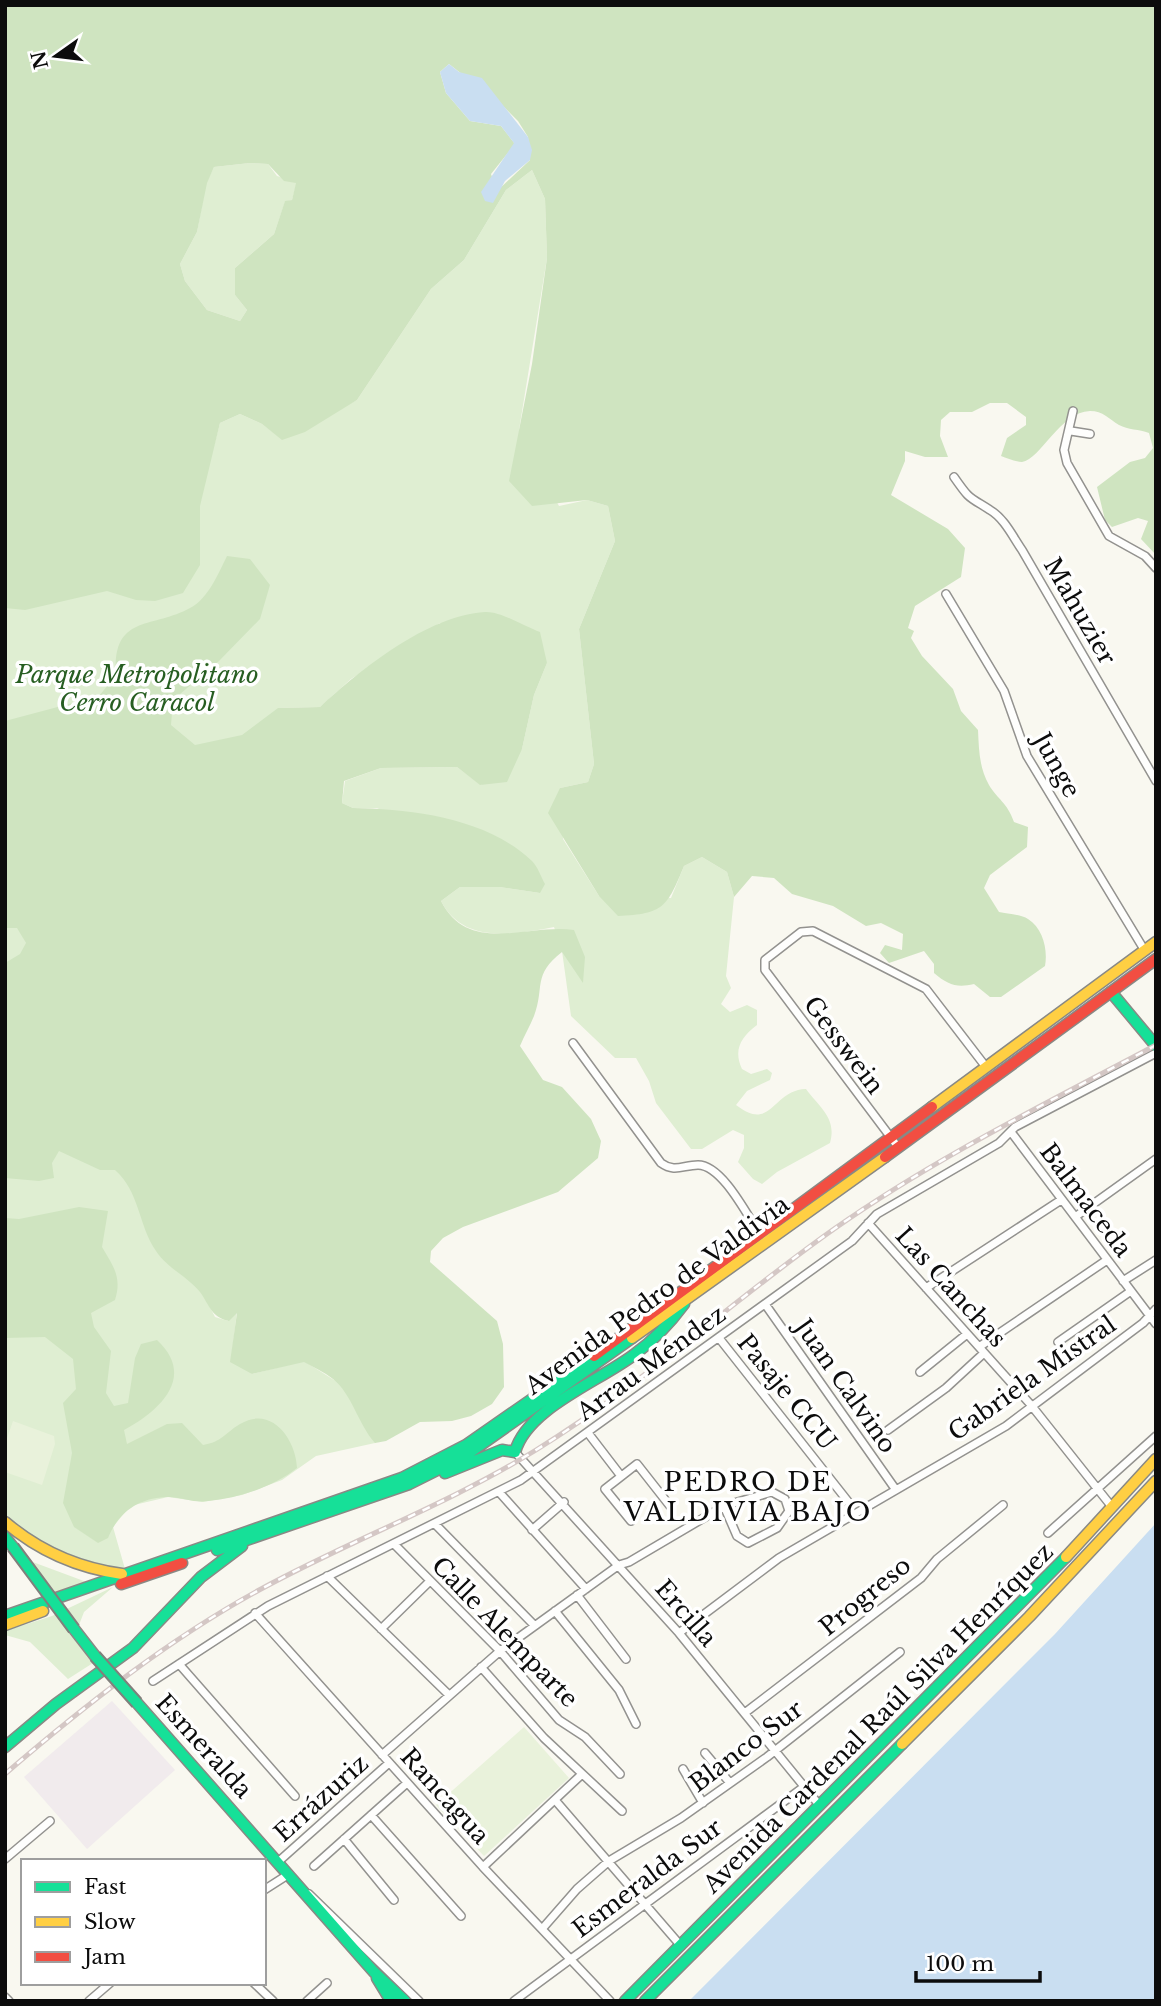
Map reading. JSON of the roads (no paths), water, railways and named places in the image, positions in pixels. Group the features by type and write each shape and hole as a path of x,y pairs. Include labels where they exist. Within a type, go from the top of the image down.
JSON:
{"main road":[{"name":"Avenida Pedro de Valdivia","path":"132,1577 257,1539 428,1476 465,1456 567,1387 759,1233 1156,942"},
{"path":"1144,951 1156,958"},
{"name":"Avenida Pedro de Valdivia","path":"132,1577 203,1548 402,1478 437,1462 645,1322 690,1295 1156,958"},
{"path":"1111,992 1113,974"},
{"path":"1096,986 1111,992 1156,1046"},
{"path":"428,1476 465,1467 502,1450 515,1452 517,1438 538,1417 620,1365 646,1345 673,1318 690,1295"},
{"path":"645,1322 646,1345"},
{"path":"567,1387 620,1365"},
{"name":"Avenida Cardenal Raúl Silva Henríquez","path":"625,2001 1046,1578 1156,1459"},
{"name":"Avenida Cardenal Raúl Silva Henríquez","path":"645,2001 1020,1626 1156,1481"},
{"path":"5,1522 28,1541 69,1560 101,1572 132,1577"},
{"name":"Esmeralda","path":"5,1537 95,1656 374,1972 405,2001"},
{"path":"5,1747 56,1704 133,1648 209,1570 257,1539"},
{"path":"5,1616 132,1577"},
{"path":"5,1625 132,1577"},
{"path":"374,1972 391,2001"}],"street":[{"path":"1073,411 1065,450 1066,459 1106,532 1115,542 1145,556 1156,568"},
{"path":"1071,431 1090,434"},
{"name":"Mahuzier","path":"954,477 971,500 991,510 1015,540 1156,781"},
{"name":"Junge","path":"946,594 1004,691 1027,756 1144,951"},
{"name":"Gesswein","path":"898,1147 763,964 801,932 813,931 926,989 986,1067"},
{"path":"573,1043 661,1163 674,1169 698,1165 714,1170 759,1233"},
{"name":"Arrau Méndez","path":"153,1681 255,1614 499,1492 587,1433 856,1238 877,1214 999,1143 1023,1122 1156,1053"},
{"name":"Balmaceda","path":"1011,1132 1156,1324"},
{"path":"1075,1217 1156,1159"},
{"path":"926,1288 1061,1200"},
{"name":"Las Canchas","path":"868,1223 1031,1405 1112,1507"},
{"path":"1123,1281 1156,1260"},
{"path":"888,1430 940,1392 982,1350 1107,1261"},
{"path":"1058,1342 1131,1291"},
{"name":"Juan Calvino","path":"765,1304 896,1490"},
{"name":"Gabriela Mistral","path":"679,1633 779,1558 991,1436 1156,1309"},
{"path":"920,1372 967,1334"},
{"name":"Pasaje CCU","path":"719,1338 850,1504"},
{"path":"587,1433 621,1476"},
{"path":"1048,1533 1156,1436"},
{"name":"Ercilla","path":"515,1452 564,1502 679,1633 820,1806"},
{"path":"631,1521 605,1489 637,1464 670,1506"},
{"path":"499,1492 586,1589"},
{"name":"Errázuriz","path":"382,1755 500,1651 619,1565 707,1518 724,1506 772,1492 785,1499 789,1511 777,1528 748,1543 737,1536 724,1506"},
{"path":"532,1530 564,1502"},
{"name":"Progreso","path":"746,1712 921,1578 937,1559 1003,1505"},
{"path":"435,1524 534,1625"},
{"name":"Calle Alemparte","path":"394,1544 500,1651 558,1720 585,1737 620,1774"},
{"path":"327,1576 449,1695"},
{"path":"381,1629 430,1581"},
{"path":"577,1595 626,1659"},
{"path":"555,1611 619,1690 636,1724"},
{"name":"Rancagua","path":"255,1614 483,1867 610,2001"},
{"name":"Blanco Sur","path":"542,1929 577,1889 609,1861 703,1803 900,1652"},
{"name":"Esmeralda","path":"179,1664 295,1796"},
{"path":"481,1667 581,1775 622,1811"},
{"path":"705,1753 730,1783"},
{"name":"Errázuriz","path":"278,1862 389,1763"},
{"path":"682,1769 703,1803"},
{"path":"483,1867 581,1775"},
{"name":"Errázuriz","path":"314,1866 407,1783"},
{"name":"Esmeralda Sur","path":"513,2001 805,1786"},
{"path":"555,1800 681,1946"},
{"path":"371,1815 461,1916"},
{"path":"5,1859 50,1821"},
{"path":"344,1839 394,1900"},
{"name":"Errázuriz","path":"266,1889 289,1874"},
{"name":"Esmeralda","path":"303,1890 319,1900 419,2001"},
{"path":"307,2001 327,1983"},
{"path":"89,2001 108,1985"},
{"path":"256,1985 272,2001"}],"water":[{"path":"449,64 459,72 482,78 528,137 532,150 530,160 505,181 493,203 485,201 481,192 514,143 501,126 470,121 446,93 440,72"},
{"path":"1156,1523 1156,2001 689,2001 1055,1634"}],"railway":[{"path":"5,1774 96,1699 193,1629 261,1589 469,1488 536,1450 613,1398 797,1256 872,1203 992,1132 1156,1045"}],"district":[{"name":"PEDRO DE VALDIVIA BAJO","path":"748,1497"}],"park label":[{"name":"Parque Metropolitano Cerro Caracol","path":"137,688"}]}
